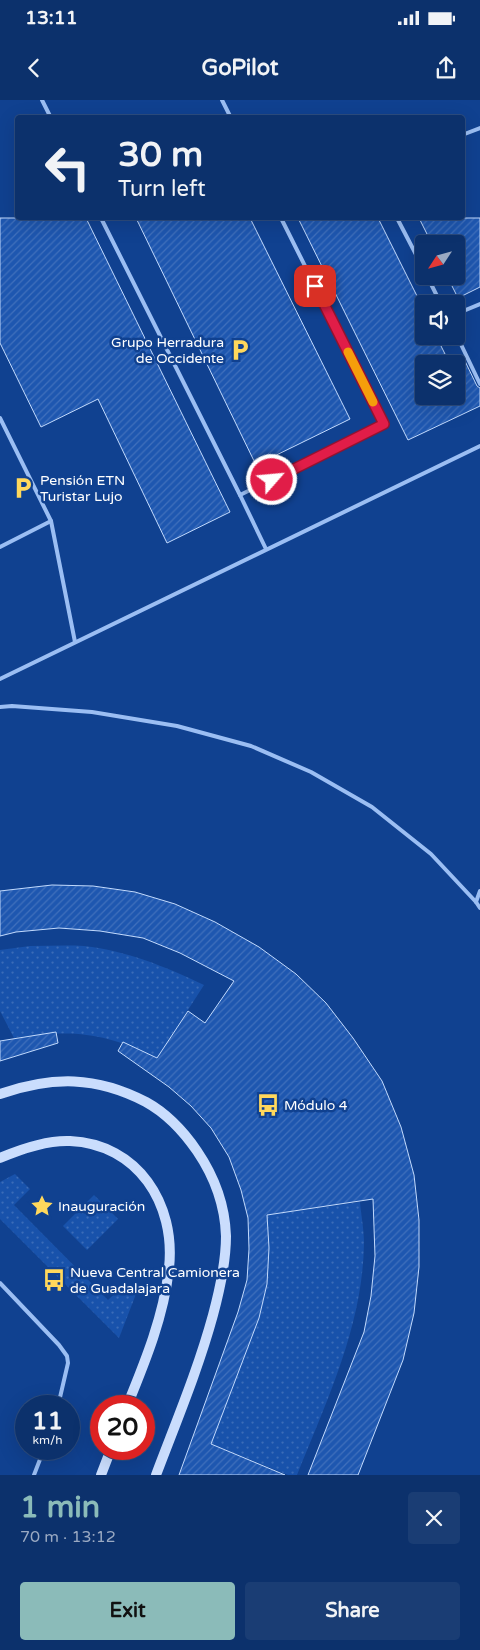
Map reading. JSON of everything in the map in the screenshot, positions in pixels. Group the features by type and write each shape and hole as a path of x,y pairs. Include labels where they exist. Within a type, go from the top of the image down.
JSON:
{"street":[{"path":"0,1094 26,1085 43,1082 78,1081 103,1085 128,1093 151,1105 172,1121 190,1140 204,1161 215,1185 223,1210 226,1236 220,1289 189,1389 156,1475"},
{"path":"0,1158 46,1144 68,1141 88,1143 106,1149 128,1162 144,1177 158,1198 169,1229 168,1276 159,1319 131,1395"},
{"path":"100,1475 106,1460"}],"lane":[{"path":"42,100 50,115"},
{"path":"222,100 229,115"},
{"path":"465,135 480,128"},
{"path":"102,220 266,549"},
{"path":"240,495 384,424 281,220"},
{"path":"398,220 415,253"},
{"path":"465,310 480,304"},
{"path":"461,345 480,384"},
{"path":"0,418 51,521 76,642"},
{"path":"0,679 480,446"},
{"path":"0,547 51,521"},
{"path":"0,706 92,712 177,726 251,746 311,772 372,807 431,854 480,908"},
{"path":"476,902 480,891"},
{"path":"0,1283 59,1344 67,1356 68,1369 61,1395"},
{"path":"34,1475 40,1460"}],"shaded area":[{"path":"30,946 84,946 100,948 160,966 204,985 157,1058 120,1043 87,1035 54,1034 14,1038 0,1011 0,950"},
{"path":"15,1174 30,1189 14,1205 108,1300 125,1284 136,1294 119,1338 0,1219 0,1182"},
{"path":"94,1195 118,1219 87,1250 63,1226"},
{"path":"360,1202 364,1243 357,1303 341,1362 297,1475 288,1475 211,1444 259,1318 267,1284 269,1248 267,1215"}],"building":[{"path":"0,218 15,218 15,220 87,220 230,512 167,543 98,399 41,427 0,343"},
{"path":"480,218 480,287 464,295 456,295 452,285 465,285 465,235 428,235 420,220"},
{"path":"137,220 251,220 350,419 256,465"},
{"path":"299,220 379,220 416,295 415,345 440,345 446,355 415,355 415,405 465,405 465,361 477,386 480,388 480,406 408,440"},
{"path":"52,885 93,886 135,892 175,904 215,922 259,947 296,974 326,1003 353,1038 382,1081 401,1127 414,1175 419,1220 419,1267 414,1313 403,1360 358,1475 308,1475 364,1332 371,1296 375,1256 373,1199 267,1215 269,1248 267,1284 259,1318 211,1444 285,1475 179,1475 238,1312 247,1280 248,1218 241,1190 229,1157 211,1128 191,1106 169,1087 118,1051 123,1042 157,1058 188,1011 205,1023 234,981 180,953 143,938 100,931 59,928 16,932 0,936 0,891"},
{"path":"56,1032 58,1043 0,1061 0,1041"}],"slow traffic":[{"path":"348,352 373,402"}],"place":[{"name":"Grupo Herradura de Occidente","path":"240,350"},
{"name":"Pensión ETN Turistar Lujo","path":"23,488"},
{"name":"Módulo 4","path":"268,1105"},
{"name":"Inauguración","path":"42,1206"},
{"name":"Nueva Central Camionera de Guadalajara","path":"54,1280"}],"route":[{"path":"272,480 384,424 315,286"}]}
